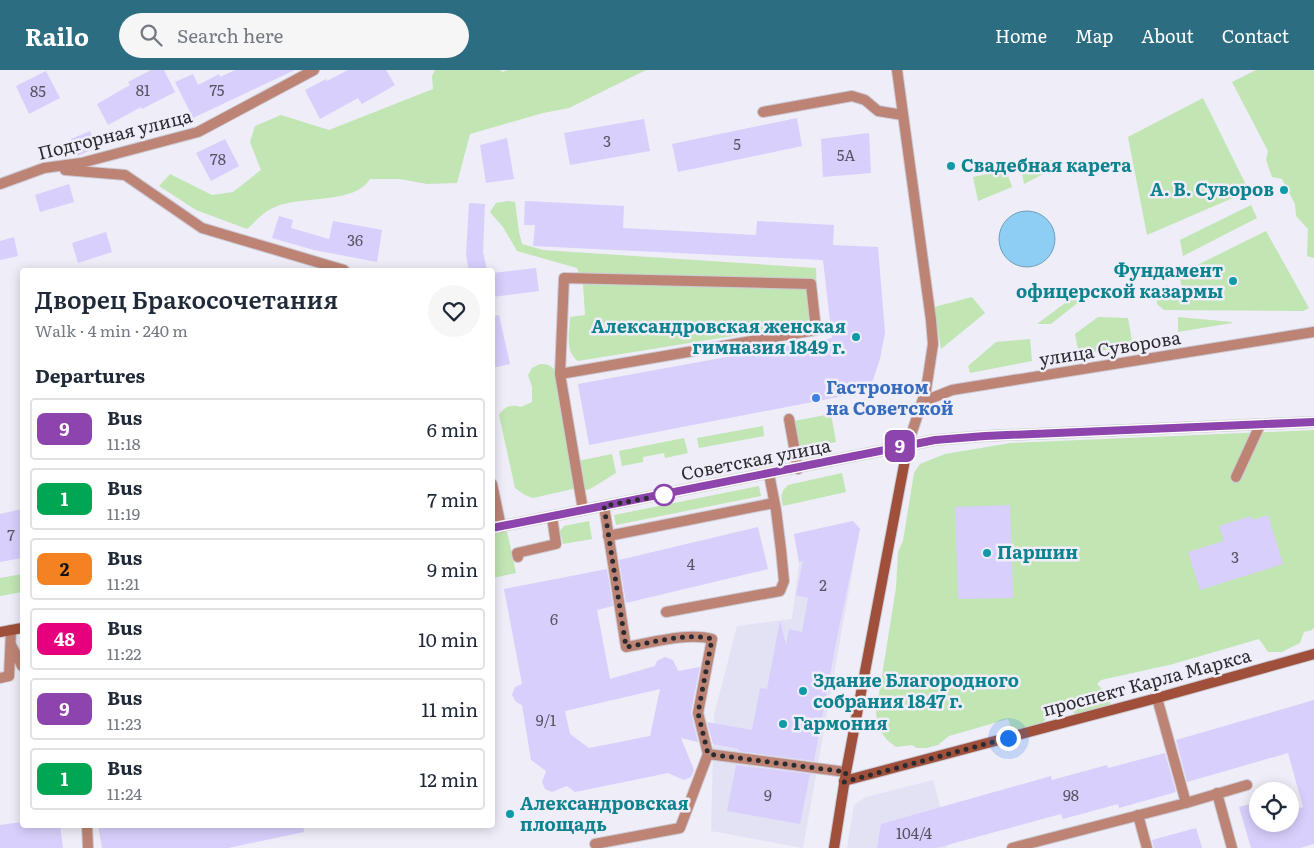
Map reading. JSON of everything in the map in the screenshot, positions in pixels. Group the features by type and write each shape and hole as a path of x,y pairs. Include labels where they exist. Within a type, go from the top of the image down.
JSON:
{"main road":[{"path":"834,848 845,777 908,444 985,436 1314,422"},
{"name":"Советская улица","path":"497,527 798,469 908,444"},
{"path":"0,632 20,628"},
{"name":"проспект Карла Маркса","path":"845,777 1157,698 1314,654"}],"street":[{"name":"Подгорная улица","path":"0,184 44,168 81,164 198,132 314,70"},
{"path":"897,70 933,344 926,390 908,444"},
{"path":"763,112 852,96 865,100 878,111 903,115"},
{"path":"44,168 124,174 202,228 337,268"},
{"path":"560,374 816,330 810,284 564,278 560,374 583,510"},
{"name":"улица Суворова","path":"919,412 932,398 952,390 1314,332"},
{"path":"789,419 798,469"},
{"path":"1236,477 1260,425"},
{"path":"666,612 780,591 784,581 769,474"},
{"path":"608,536 774,503"},
{"path":"595,844 680,828 708,754 698,713 712,639 704,636 680,638 626,647 604,506"},
{"path":"495,510 497,527"},
{"path":"518,557 517,553 556,544 552,517"},
{"path":"0,678 9,676 11,630"},
{"path":"11,644 20,662"},
{"path":"1157,698 1186,802"},
{"path":"708,754 845,777"},
{"path":"1012,848 1028,846 1247,785"},
{"path":"1217,794 1232,848"},
{"path":"1138,815 1147,848"},
{"path":"86,828 88,848"}],"shaded area":[{"path":"853,521 860,529 803,848 711,831 714,715 737,626 792,619 799,563 794,534"},
{"path":"933,780 950,844 945,848 847,848 854,805 866,797"}],"green space":[{"path":"435,70 500,70 502,72 508,70 646,70 569,108 543,113 470,134 457,183 427,184 400,179 370,179 352,193 286,203 275,207 263,214 247,229 196,210 159,186 170,174 212,195 233,192 261,170 250,142 255,126 281,115 329,130 433,89 432,76"},
{"path":"1256,70 1314,70 1314,258 1307,256 1308,229 1296,216 1295,204 1282,179 1272,177 1266,160 1268,151 1232,82"},
{"path":"1203,98 1249,191 1147,235 1128,137"},
{"path":"1053,160 1055,168 1024,184 1021,167"},
{"path":"1006,170 1012,187 978,201 973,177"},
{"path":"515,202 522,244 543,250 816,268 817,296 807,324 578,361 569,346 570,317 585,315 583,284 577,268 517,251 503,227 490,212 496,203"},
{"path":"1251,205 1257,218 1183,256 1180,240"},
{"path":"1266,231 1309,308 1303,311 1164,310 1157,304 1158,294 1162,288 1168,285 1173,289 1182,288 1179,274"},
{"path":"1085,288 1095,289 1051,324 1037,324"},
{"path":"972,297 985,313 941,349 934,307"},
{"path":"1098,317 1128,318 1133,346 1079,354 1075,334"},
{"path":"1178,317 1232,322 1232,323 1178,332"},
{"path":"1030,339 1032,361 970,373 968,366 996,342"},
{"path":"540,364 550,366 556,373 577,488 533,498 515,488 499,415 509,406 521,407 532,402 532,387 528,375 532,368"},
{"path":"831,414 836,442 799,449 794,421"},
{"path":"763,426 764,436 699,448 697,438"},
{"path":"1314,430 1314,627 1312,630 1304,632 1300,643 1282,652 1268,652 1259,639 1173,664 1101,680 1097,684 1111,699 1108,710 1100,718 1077,716 1071,710 1069,701 1052,706 1050,713 1042,724 1031,730 1024,731 1011,728 1008,719 949,736 938,745 926,748 917,748 912,745 896,747 887,740 878,728 876,713 896,588 898,552 903,541 914,473 920,464 945,454 1011,443"},
{"path":"684,438 688,453 665,458 664,453 643,457 643,462 622,466 619,451"},
{"path":"612,454 616,473 590,489 582,491 578,461"},
{"path":"842,473 846,492 783,506 782,494 788,485"},
{"path":"759,486 761,496 616,525 614,515"},
{"path":"589,521 592,539 563,544 560,531 564,526"},
{"path":"507,531 516,573 495,578 495,533"},
{"path":"20,574 20,592 0,596 0,578"}],"water":[{"path":"1021,211 1033,211 1043,215 1051,223 1055,239 1051,255 1043,263 1033,267 1021,267 1011,263 1003,255 999,245 999,233 1003,223 1011,215"}],"building":[{"path":"151,70 164,70 175,92 142,109 141,107 108,125 97,104 130,85 128,82"},
{"path":"235,70 295,70 193,118 175,82 193,74 198,85 219,74 220,77"},
{"path":"348,70 386,70 395,85 362,104 358,98 320,119 305,90"},
{"path":"46,71 60,98 29,114 16,86"},
{"path":"797,118 802,146 678,172 672,144"},
{"path":"644,119 650,151 570,165 564,133"},
{"path":"90,131 97,147 78,156 71,139"},
{"path":"869,133 871,173 823,177 821,139"},
{"path":"507,138 514,179 486,183 480,145"},
{"path":"225,139 239,166 211,181 196,153"},
{"path":"69,184 74,202 40,212 35,195"},
{"path":"525,201 624,206 623,228 756,235 757,221 834,225 833,245 878,247 885,333 880,359 873,380 859,393 589,445 578,384 832,338 823,260 533,246 535,225 524,225"},
{"path":"469,203 485,204 483,252 487,268 469,268 466,256"},
{"path":"279,216 293,220 291,228 329,239 333,221 382,230 377,262 314,250 272,238"},
{"path":"106,232 112,252 78,263 72,243"},
{"path":"14,237 18,256 0,260 0,241"},
{"path":"536,268 539,291 495,297 495,273"},
{"path":"499,315 510,364 495,367 495,316"},
{"path":"1010,505 1013,598 958,599 955,507"},
{"path":"20,509 20,558 0,562 0,514"},
{"path":"1268,515 1283,564 1200,590 1188,552 1224,541 1219,526 1251,516 1252,520"},
{"path":"853,521 860,529 814,761 738,751 739,749 713,744 707,722 752,730 760,688 767,689 780,620 786,645 789,629 802,632 808,598 796,595 803,561 799,562 794,534"},
{"path":"758,527 768,569 626,603 619,560"},
{"path":"607,569 613,606 597,610 610,679 655,666 657,661 665,657 673,660 678,671 700,667 691,712 698,742 681,738 694,770 691,777 684,780 668,773 575,792 567,786 552,792 545,789 542,782 546,771 531,760 522,705 516,702 512,695 515,687 522,684 504,589","holes":["660,689 650,736 589,748 570,734 565,711"]},
{"path":"1314,700 1314,844 1300,848 1251,848 1239,807 1249,804 1249,832 1299,832 1299,808 1303,807 1299,793 1299,782 1296,782 1288,753 1187,782 1176,740"},
{"path":"1165,753 1176,792 1119,808 1118,804 1063,819 1061,814 936,848 877,848 881,824 1051,776 1052,780 1107,765 1108,768"},
{"path":"736,765 810,774 800,824 727,811"},
{"path":"20,822 20,828 60,828 63,848 0,848 0,825"},
{"path":"99,828 303,828 304,832 228,848 102,848"},
{"path":"1196,828 1202,848 1154,848 1152,840"}],"bus line":[{"name":"9","path":"495,527 828,463 908,444 935,440 985,436 1314,422"}],"place":[{"name":"Свадебная карета","path":"951,166"},
{"name":"А. В. Суворов","path":"1284,190"},
{"name":"Фундамент офицерской казармы","path":"1233,281"},
{"name":"Александровская женская гимназия 1849 г.","path":"856,337"},
{"name":"Гастроном на Советской","path":"816,398"},
{"name":"Паршин","path":"987,553"},
{"name":"Здание Благородного собрания 1847 г.","path":"803,691"},
{"name":"Гармония","path":"783,724"},
{"name":"Александровская площадь","path":"510,814"}],"route":[{"path":"664,495 604,506 626,647 680,638 704,636 712,639 698,713 708,754 846,772 844,782 1008,738"}]}
